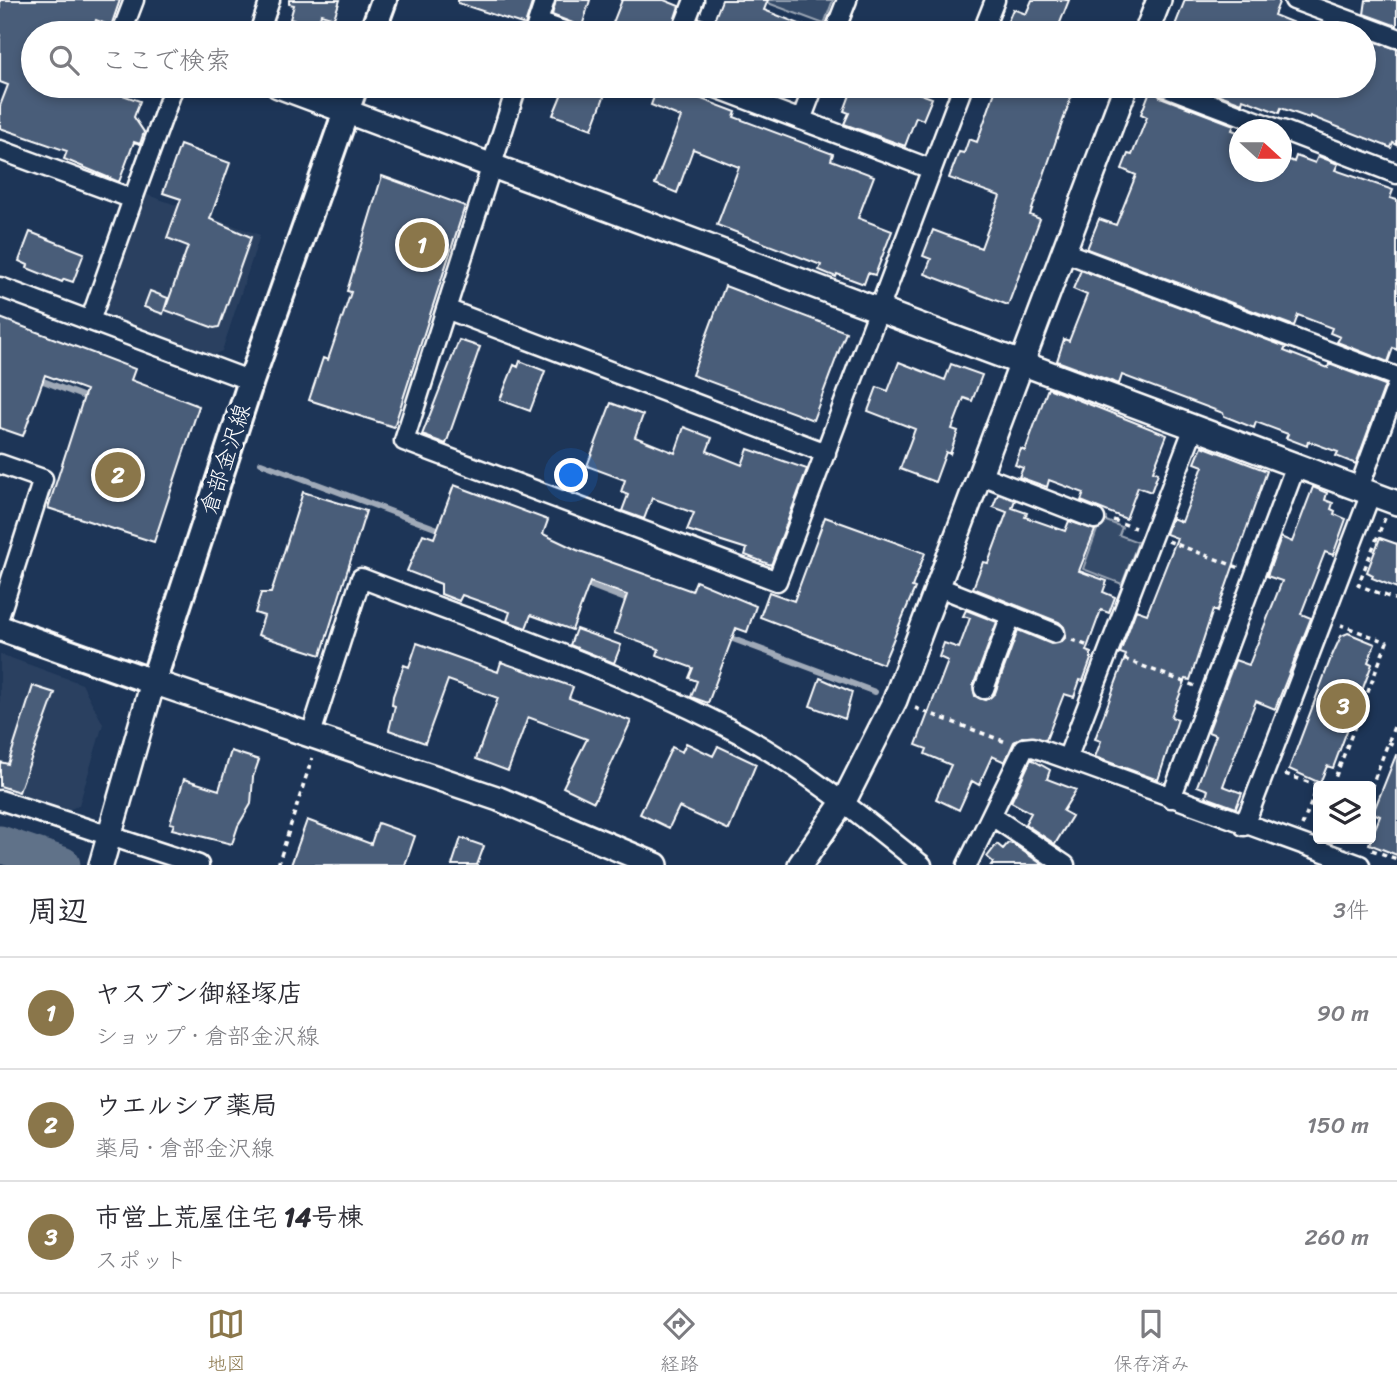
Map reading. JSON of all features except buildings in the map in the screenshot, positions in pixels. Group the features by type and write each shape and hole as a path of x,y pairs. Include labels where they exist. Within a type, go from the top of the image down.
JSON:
{"main road":[{"path":"376,21 384,0"},
{"name":"倉部金沢線","path":"153,682 251,381 351,98"},
{"path":"0,628 153,682"}],"street":[{"path":"127,21 134,0"},
{"path":"263,21 270,0"},
{"path":"538,21 545,0"},
{"path":"686,21 694,0"},
{"path":"838,21 846,0"},
{"path":"987,21 995,0"},
{"path":"1150,21 1158,0"},
{"path":"1294,0 1351,21"},
{"path":"1376,30 1397,38"},
{"path":"90,321 170,98"},
{"path":"311,98 1296,464 1365,491 1391,510"},
{"path":"513,98 404,441 777,581 958,98"},
{"path":"743,98 931,169"},
{"path":"801,120 809,98"},
{"path":"800,865 844,801 894,700 939,587 1122,98"},
{"path":"1196,98 1252,119"},
{"path":"1292,134 1397,174"},
{"path":"0,150 133,199"},
{"path":"1064,252 1397,377"},
{"path":"0,287 251,381"},
{"path":"446,309 826,453"},
{"path":"1244,825 1365,491 1397,385"},
{"path":"1067,758 1194,427"},
{"path":"0,464 43,479 0,614"},
{"path":"1171,798 1296,464"},
{"path":"981,475 1095,519"},
{"path":"312,745 361,578 636,684 742,735 844,801 922,865"},
{"path":"939,587 1055,633"},
{"path":"984,689 1011,616"},
{"path":"101,865 153,682 312,745 553,819 656,865"},
{"path":"967,865 1024,748 1033,747 1360,865"},
{"path":"0,800 199,865"},
{"path":"992,816 1065,865"}],"path":[{"path":"1391,510 1358,585 1397,600"},
{"path":"1095,519 1102,516 1255,574"},
{"path":"1332,622 1387,642 1334,781"},
{"path":"1055,633 1210,692"},
{"path":"909,706 1024,748"},
{"path":"1374,781 1397,719"},
{"path":"1388,742 1397,746"},
{"path":"278,865 312,745"},
{"path":"1266,767 1313,784"},
{"path":"1300,833 1313,801"}],"shaded area":[{"path":"760,0 833,0 825,21 816,21"},
{"path":"145,194 260,235 222,351 210,356 110,319 105,308"},
{"path":"1101,519 1122,527 1119,535 1138,542 1122,584 1083,569"},
{"path":"0,654 82,684 103,724 79,805 67,811 0,790"}],"waterway":[{"path":"38,379 90,399"},
{"path":"261,463 443,531"},
{"path":"581,582 633,602"},
{"path":"725,636 875,692"},
{"path":"0,844 62,865"}],"place":[{"name":"ヤスブン御経塚店","path":"422,245"},
{"name":"ウエルシア薬局","path":"118,475"},
{"name":"市営上荒屋住宅 14号棟","path":"1343,706"}]}
